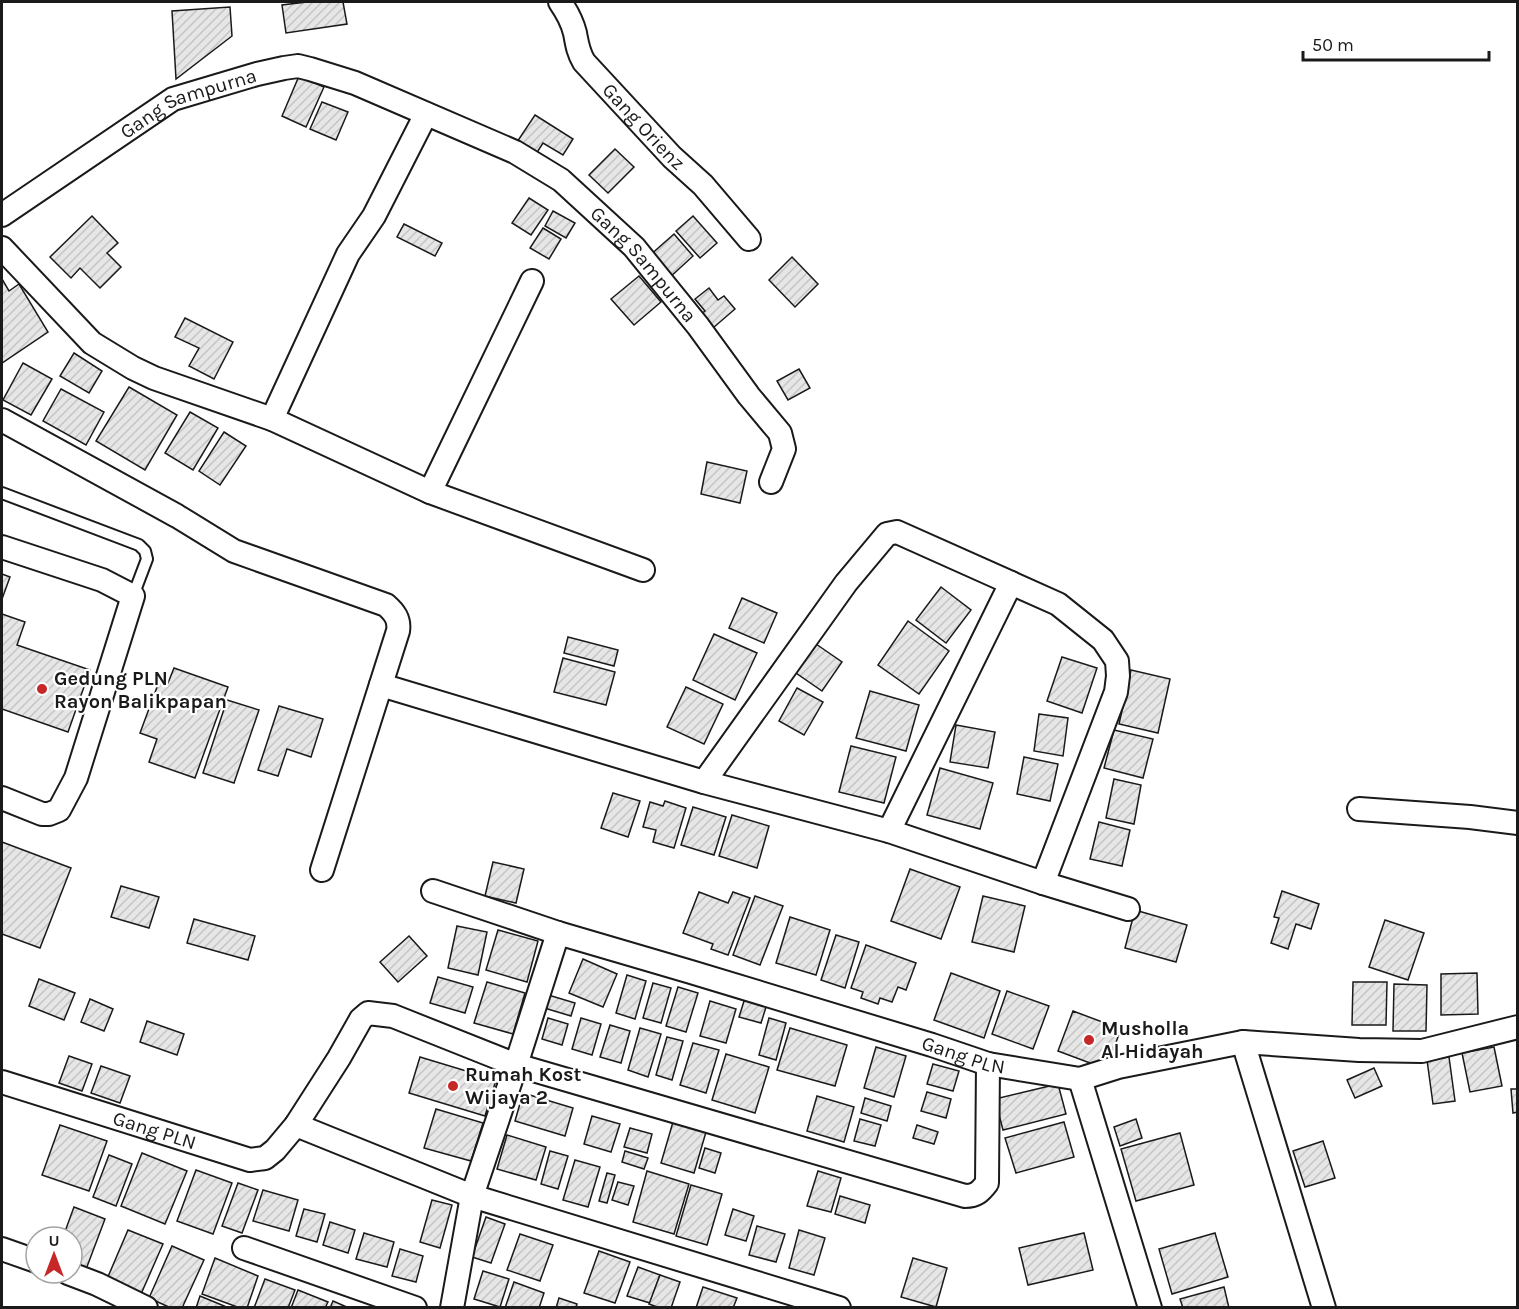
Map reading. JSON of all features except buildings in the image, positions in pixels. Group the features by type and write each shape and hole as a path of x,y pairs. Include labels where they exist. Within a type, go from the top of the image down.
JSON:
{"street":[{"name":"Gang Orienz","path":"560,2 568,13 578,52 584,62 672,157 703,185 749,238"},
{"name":"Gang Sampurna","path":"2,215 173,99 257,74 298,66 355,83 515,152 561,180 634,247 780,433 784,449 771,483"},
{"path":"272,419 348,254 374,216 426,114"},
{"path":"2,248 92,344 154,378 272,419 430,492 643,570"},
{"path":"430,492 532,281"},
{"path":"2,420 177,516 234,551 386,605 394,612 399,623 322,870"},
{"path":"704,782 846,583 887,534 901,533 1058,604 1103,640 1117,661 1116,692 1043,883"},
{"path":"2,547 102,580 133,596 76,778 59,810 42,814 2,798"},
{"path":"889,831 1011,583"},
{"path":"381,685 704,782 889,831 1128,909"},
{"path":"1359,809 1518,823"},
{"name":"Gang PLN","path":"433,891 558,933 932,1045 988,1064 1080,1079 1118,1067 1243,1042 1359,1050 1422,1051 1518,1027"},
{"path":"452,1308 472,1196 558,933"},
{"name":"Gang PLN","path":"2,1082 250,1160 265,1158 275,1150 296,1125 361,1019 368,1014 393,1016 516,1065 964,1196 974,1196 987,1183 988,1064"},
{"path":"1243,1042 1324,1308"},
{"path":"1080,1079 1150,1308"},
{"path":"296,1125 472,1196 839,1308"},
{"path":"244,1248 415,1308"},
{"path":"2,1249 24,1257"},
{"path":"84,1279 146,1308"}],"lane":[{"path":"2,493 139,545 145,550 147,559 133,596"}],"place":[{"name":"Gedung PLN Rayon Balikpapan","path":"42,689"},
{"name":"Musholla Al Hidayah","path":"1089,1040"},
{"name":"Rumah Kost Wijaya 2","path":"453,1086"}]}
